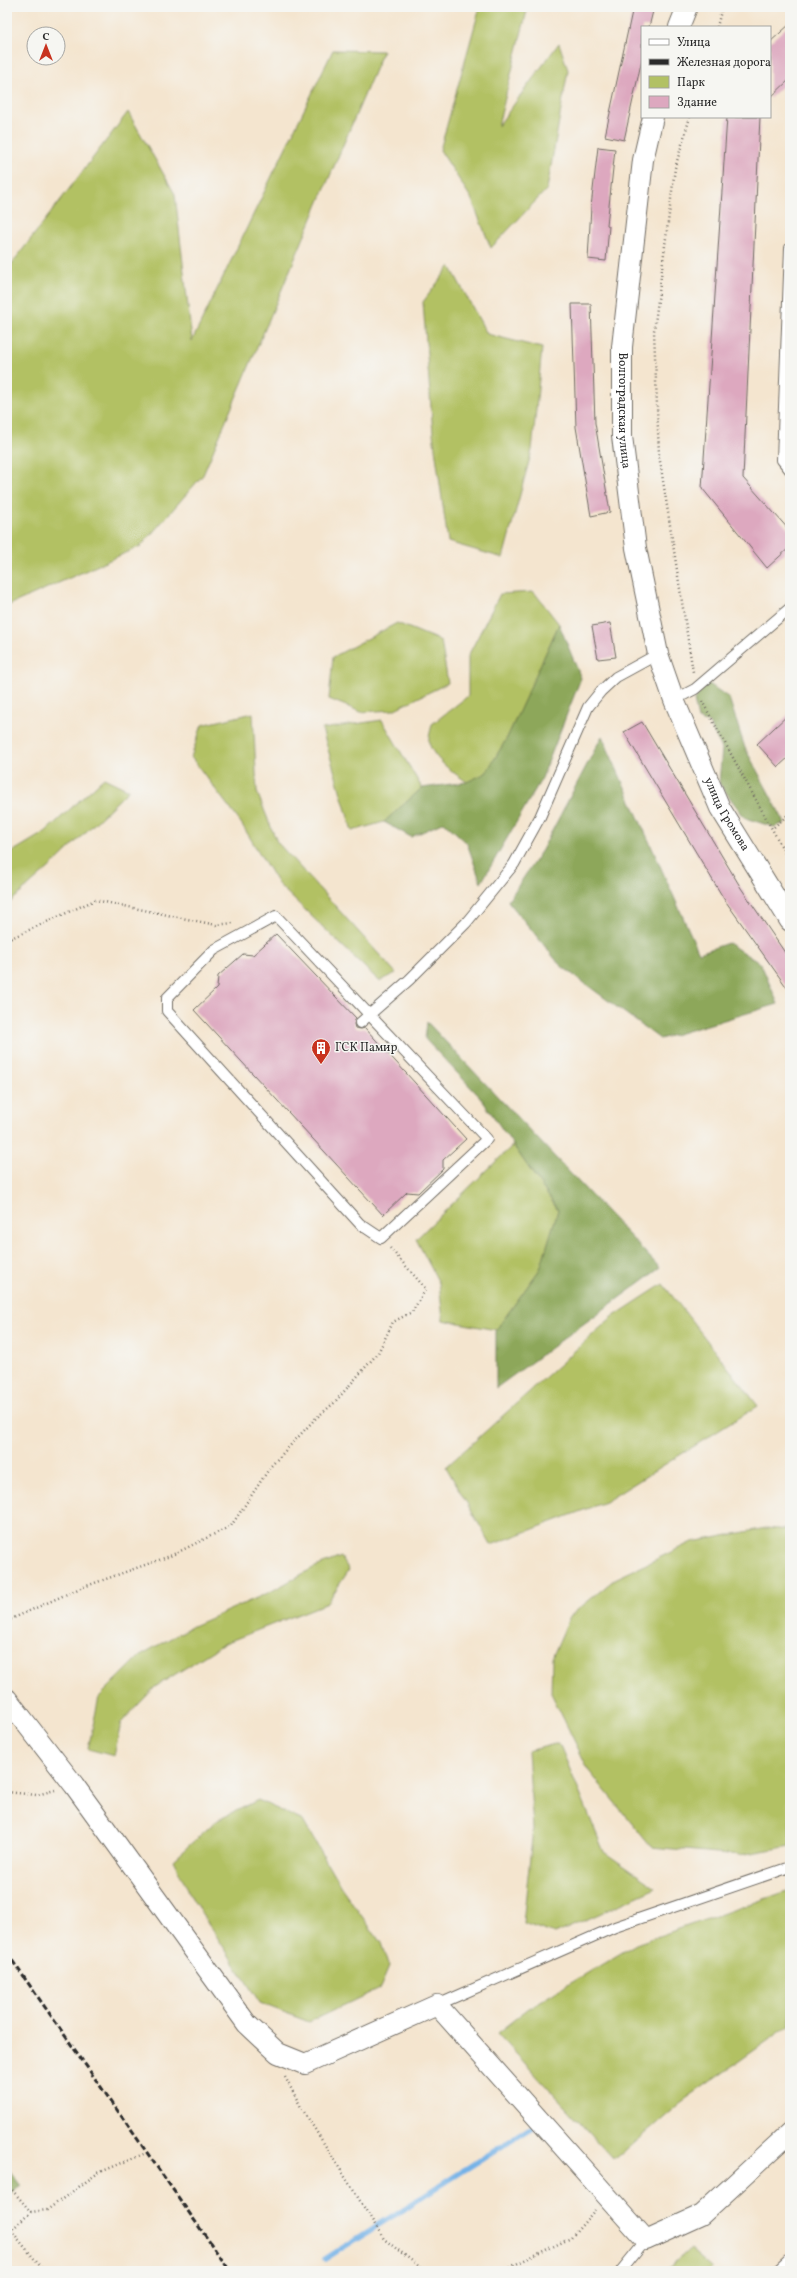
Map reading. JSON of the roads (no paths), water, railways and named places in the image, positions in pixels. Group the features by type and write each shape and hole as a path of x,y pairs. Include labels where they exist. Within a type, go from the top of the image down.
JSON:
{"street":[{"path":"678,26 687,7"},
{"name":"Волгоградская улица","path":"653,118 643,160 622,347 622,436 636,548 658,654 674,700"},
{"name":"улица Громова","path":"674,700 720,808 773,897 790,921"},
{"path":"7,1699 74,1785 247,2024 278,2052 305,2064 437,2005 646,2240 701,2214 790,2133"}],"lane":[{"path":"790,248 782,460 790,470"},
{"path":"674,700 695,689 790,608"},
{"path":"360,1022 421,969 466,923 514,864 540,817 588,707 601,691 616,677 658,654"},
{"path":"276,916 369,1014 487,1139 381,1238 360,1224 167,1011 167,998 214,950 276,916"},
{"path":"437,2005 615,1927 790,1866"},
{"path":"621,2271 646,2240"},
{"path":"777,2271 790,2259"}],"waterway":[{"path":"325,2259 532,2127"}],"railway":[{"path":"7,1953 230,2271"}],"place":[{"name":"ГСК Памир","path":"321,1065"}]}
